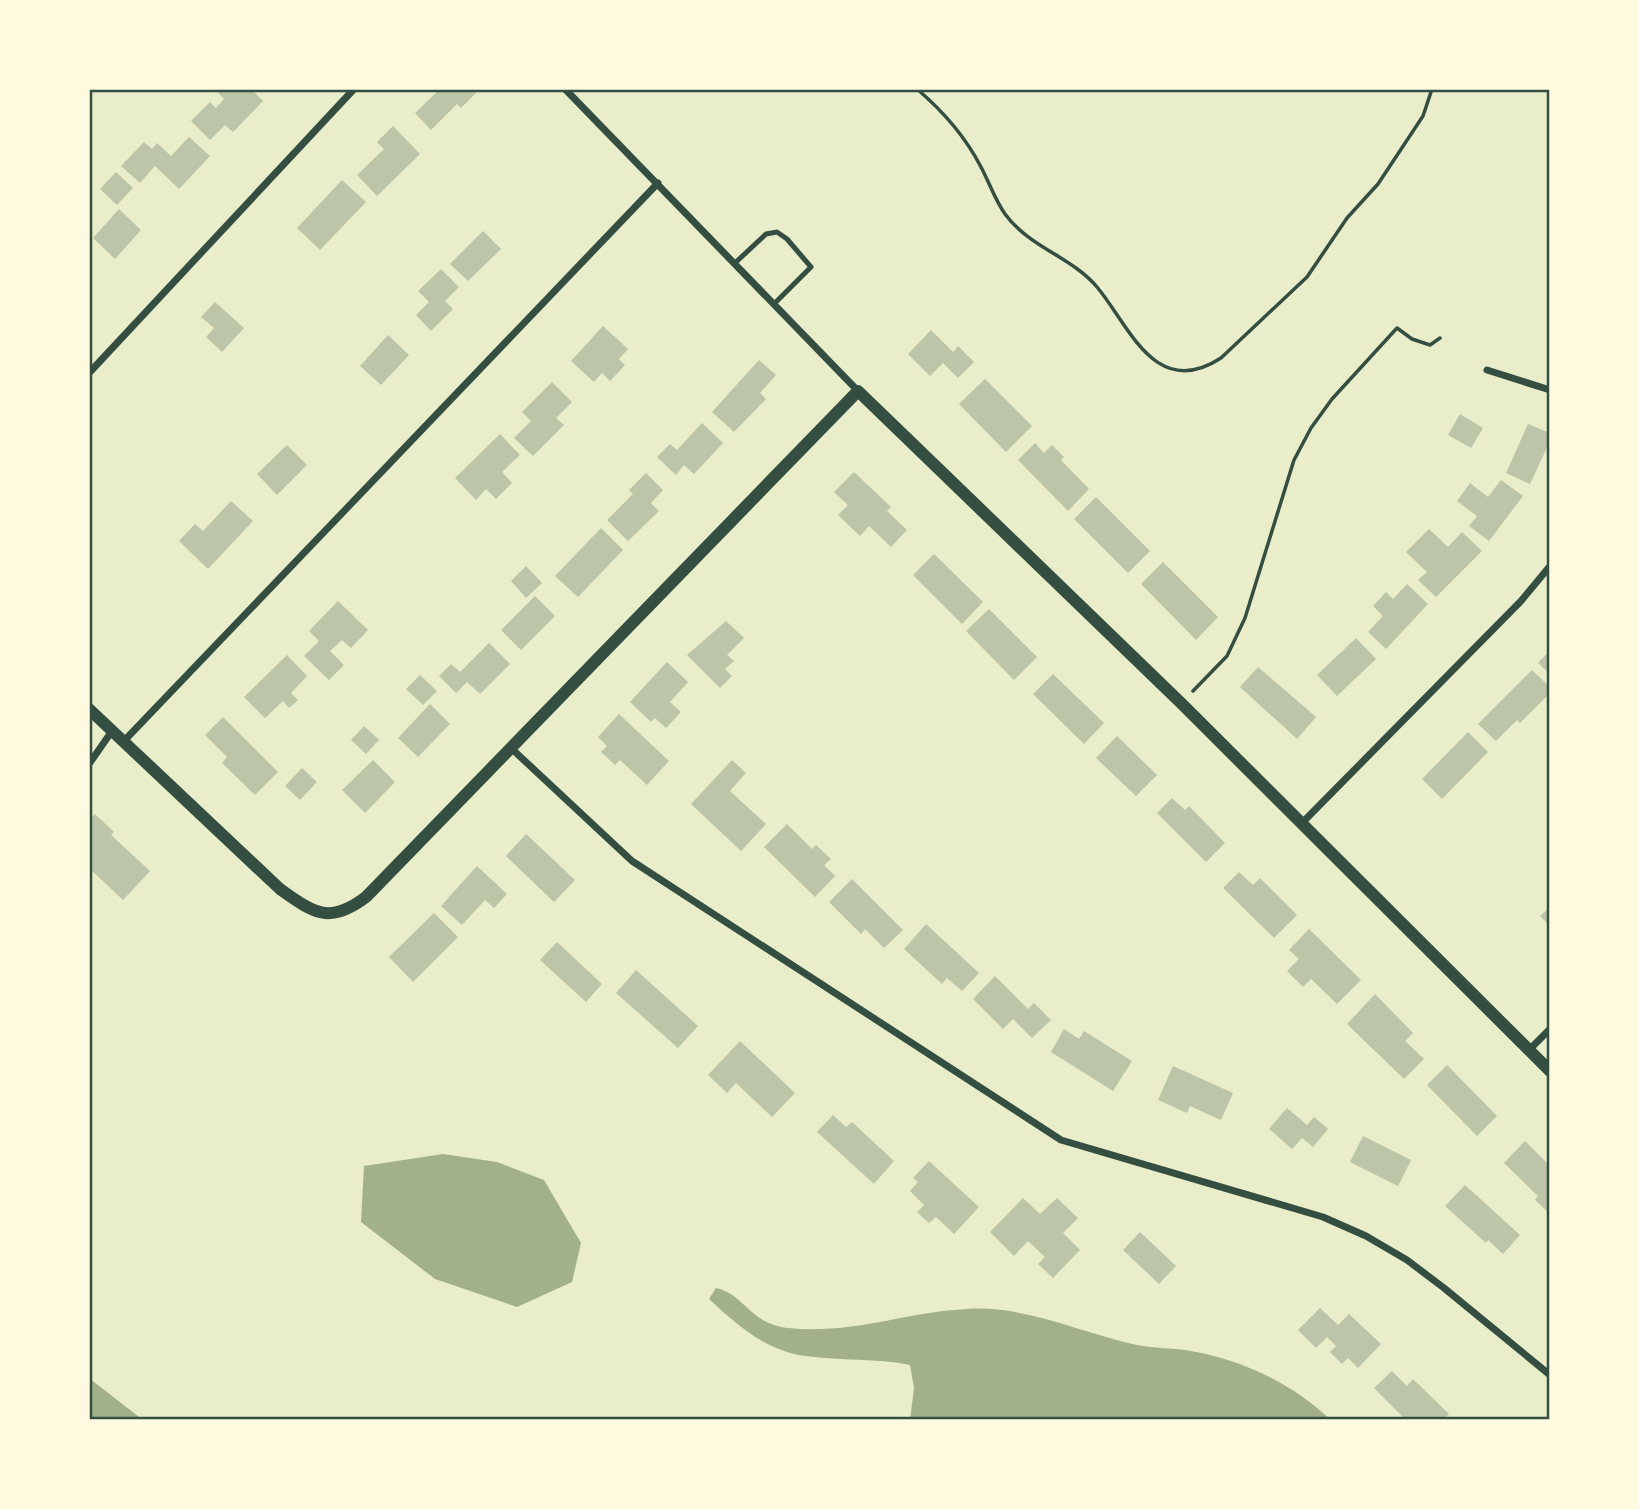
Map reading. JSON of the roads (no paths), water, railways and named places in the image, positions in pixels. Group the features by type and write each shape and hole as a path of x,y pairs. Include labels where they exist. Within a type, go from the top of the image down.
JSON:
{"street":[{"path":"89,373 354,89"},
{"path":"565,89 858,391 1181,703 1550,1071"},
{"path":"123,742 658,183"},
{"path":"1487,370 1550,390"},
{"path":"89,709 280,889 308,909 329,915 348,910 366,897 512,749 858,391"},
{"path":"1301,823 1521,601 1550,566"},
{"path":"89,764 112,731"},
{"path":"512,749 632,861 1060,1140 1323,1217 1366,1236 1435,1280 1550,1375"},
{"path":"1529,1050 1550,1029"}],"lane":[{"path":"735,262 766,234 777,232 787,239 811,267 774,303"}]}
